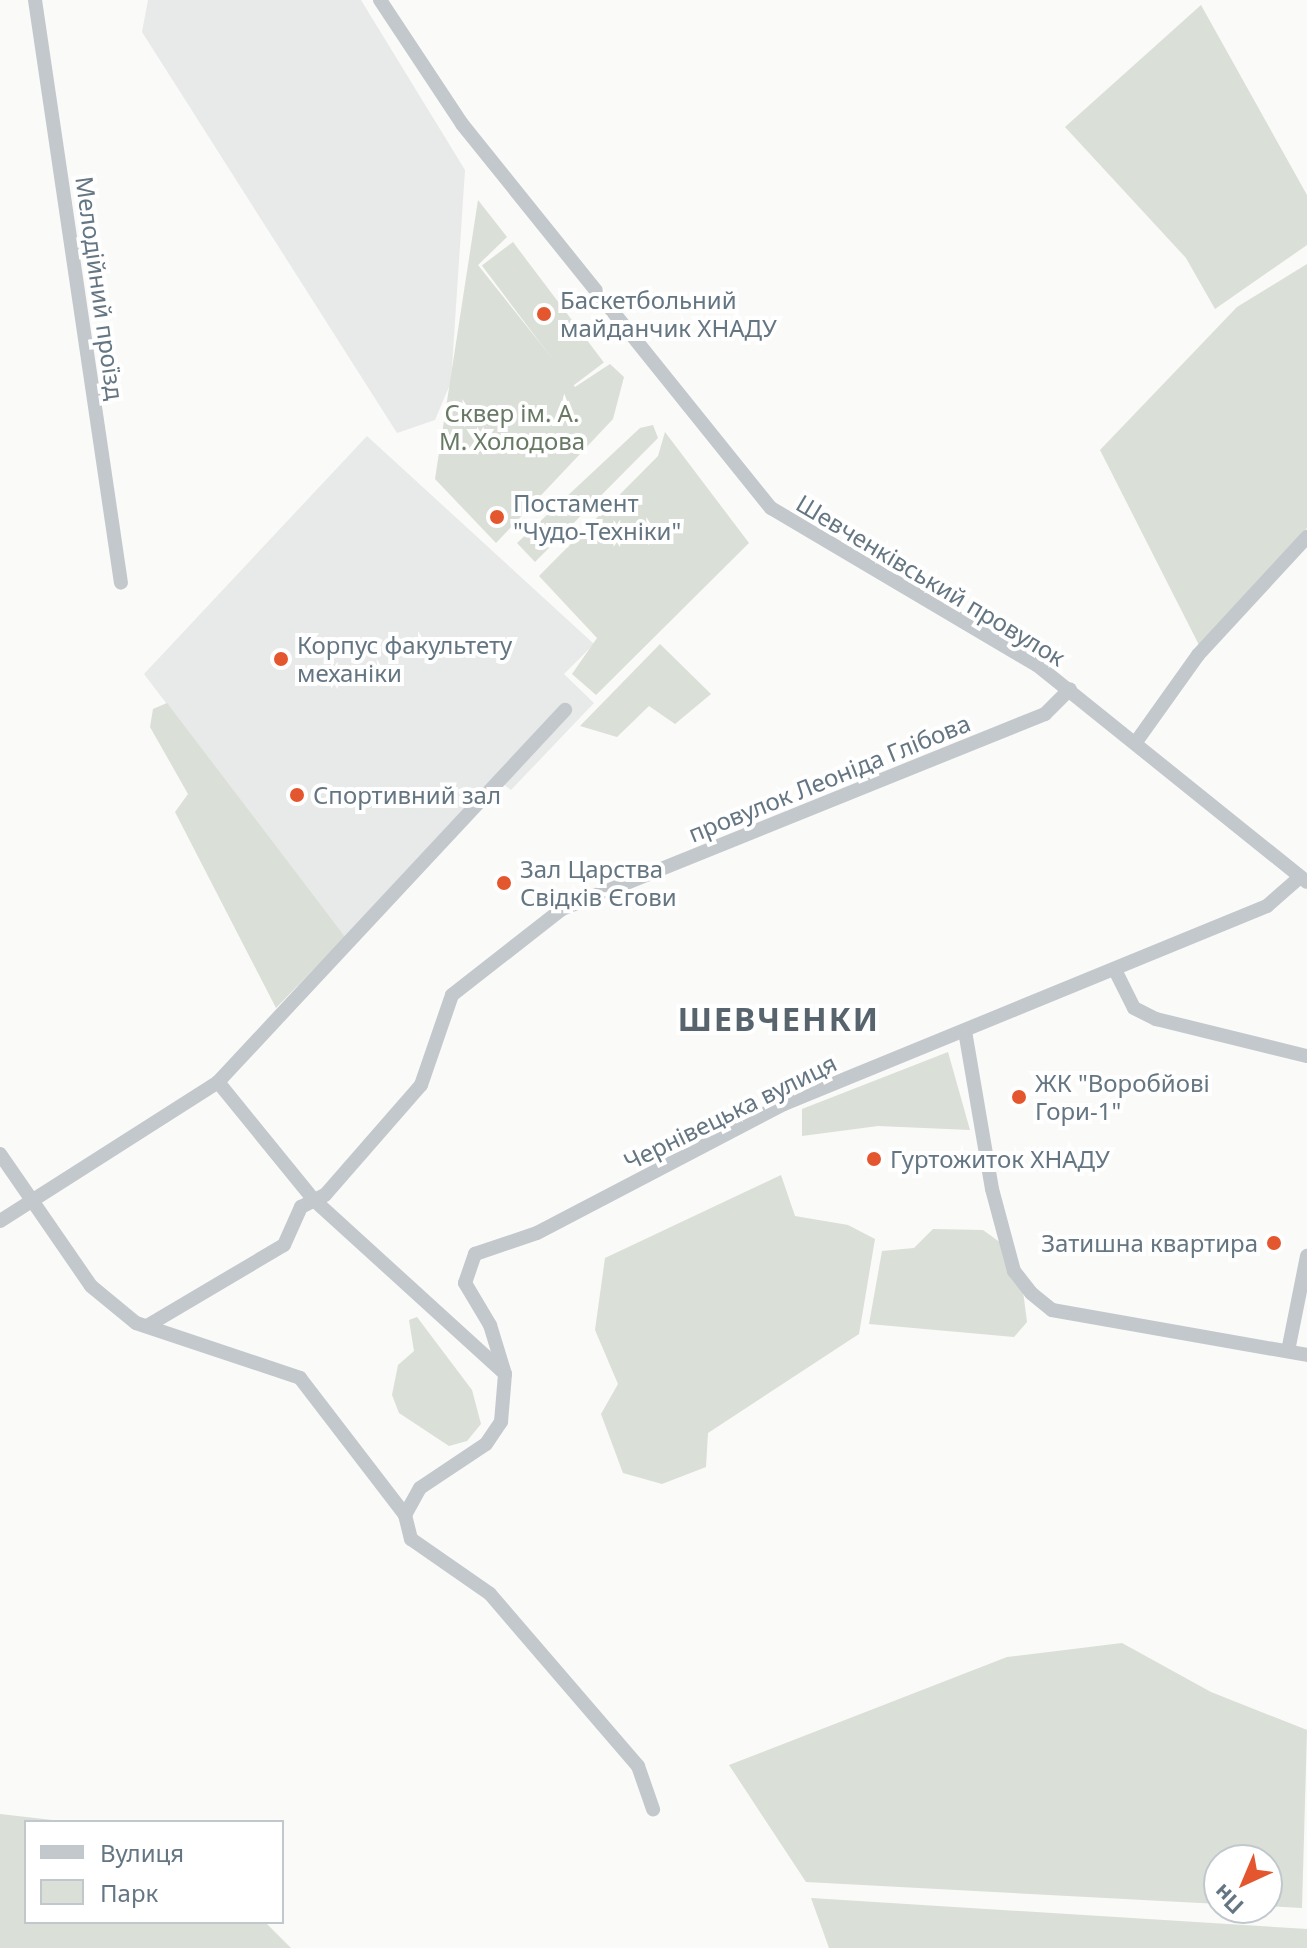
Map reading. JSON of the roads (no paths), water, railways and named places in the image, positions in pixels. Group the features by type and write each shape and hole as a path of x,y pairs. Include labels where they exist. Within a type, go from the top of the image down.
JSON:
{"street":[{"name":"Мелодійний проїзд","path":"35,0 121,583"},
{"name":"Шевченківський провулок","path":"380,0 462,124 771,508 1070,689 1303,879"},
{"path":"1136,742 1198,655 1307,537"},
{"name":"провулок Леоніда Глібова","path":"147,1326 284,1245 301,1207 314,1200 421,1085 452,995 562,909 1045,714 1070,689"},
{"path":"0,1221 25,1199 218,1082 565,710"},
{"name":"Чернівецька вулиця","path":"405,1515 420,1488 486,1444 501,1422 505,1374 490,1325 465,1283 475,1254 537,1233 784,1104 1267,906 1303,879"},
{"path":"1115,970 1134,1008 1156,1019 1307,1056"},
{"path":"965,1031 992,1189 1014,1271 1031,1293 1052,1310 1307,1355"},
{"path":"218,1082 314,1200 505,1374"},
{"path":"0,1154 25,1199 91,1286 147,1326 300,1378 405,1515 411,1539 490,1594 638,1766 653,1809"},
{"path":"1288,1351 1307,1256"}],"place":[{"name":"Баскетбольний майданчик ХНАДУ","path":"544,314"},
{"name":"Постамент \"Чудо-Техніки\"","path":"497,517"},
{"name":"Корпус факультету механіки","path":"281,659"},
{"name":"Спортивний зал","path":"297,795"},
{"name":"Зал Царства Свідків Єгови","path":"504,883"},
{"name":"ЖК \"Воробйові Гори-1\"","path":"1019,1097"},
{"name":"Гуртожиток ХНАДУ","path":"874,1159"},
{"name":"Затишна квартира","path":"1274,1243"}],"district":[{"name":"ШЕВЧЕНКИ","path":"779,1019"}],"park label":[{"name":"Сквер ім. А. М. Холодова","path":"512,427"}]}
